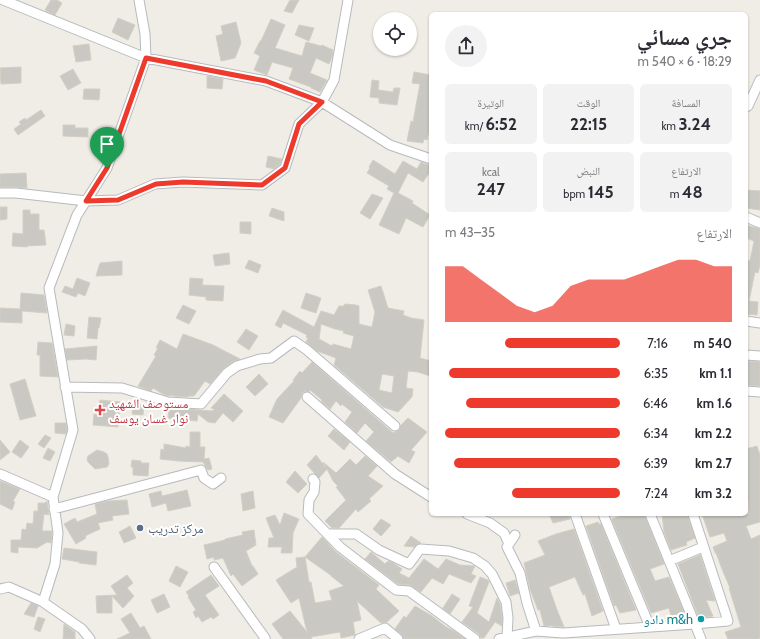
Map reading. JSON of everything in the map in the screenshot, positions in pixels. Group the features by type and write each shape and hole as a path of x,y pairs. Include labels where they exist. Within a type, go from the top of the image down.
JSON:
{"street":[{"path":"3,0 146,58 266,81 322,102 390,145 429,158"},
{"path":"43,602 55,564 58,533 53,497 73,430 49,288 77,215 107,168 146,58 145,34 139,0"},
{"path":"0,193 16,193 86,201 118,200 156,184 183,182 262,185 285,168 299,124 322,102 334,80 348,0"},
{"path":"748,106 760,80"},
{"path":"748,219 760,223"},
{"path":"748,321 760,323"},
{"path":"65,387 122,388 168,402 201,404 227,373 236,366 260,359 271,358 294,341 307,350 395,426"},
{"path":"748,355 760,356"},
{"path":"748,391 760,392"},
{"path":"307,397 395,474 429,496"},
{"path":"54,509 201,470 204,478 213,484 221,478"},
{"path":"0,474 53,497"},
{"path":"312,479 315,482 314,492 309,500 308,514 340,547 396,590 410,591 475,639"},
{"path":"472,516 490,523 504,533 509,544"},
{"path":"576,516 616,629"},
{"path":"605,516 650,627"},
{"path":"651,516 701,639"},
{"path":"328,534 356,534 379,550 409,564 420,549 449,551 473,558 485,566 492,574 506,602 508,618 503,638 536,631 564,636 616,629 695,624 728,620 694,516"},
{"path":"515,535 507,547 520,573 527,604 536,631"},
{"path":"669,561 703,547"},
{"path":"214,567 265,639"},
{"path":"0,589 9,586 43,602 82,629 90,639"},
{"path":"359,639 385,628 398,639"}],"building":[{"path":"51,0 57,0 62,3 55,15 45,10"},
{"path":"290,0 299,0 292,13 284,11"},
{"path":"118,18 135,25 128,40 112,32"},
{"path":"271,19 285,25 275,48 302,56 306,42 322,45 333,50 329,64 316,58 310,73 327,80 320,92 289,79 293,68 272,62 267,75 254,70 260,56 254,53"},
{"path":"236,22 241,43 235,58 221,61 216,36 223,34 221,26"},
{"path":"299,25 314,28 309,41 295,35"},
{"path":"89,44 91,60 76,62 73,46"},
{"path":"21,67 21,83 1,84 0,68"},
{"path":"73,69 81,83 68,90 60,76"},
{"path":"414,72 429,75 429,131 427,140 424,139 423,143 407,141 411,121 413,122 420,84 412,83"},
{"path":"207,76 223,79 222,89 207,88"},
{"path":"372,80 379,81 378,90 393,92 394,88 400,88 397,105 379,103 379,98 370,97"},
{"path":"84,89 100,89 99,100 83,99"},
{"path":"41,110 45,116 18,135 14,129 21,124 19,122 25,118 26,120"},
{"path":"63,125 75,125 75,128 88,128 88,137 63,136"},
{"path":"268,156 282,159 280,164 274,169 266,167"},
{"path":"373,160 395,174 403,161 417,169 421,162 429,165 429,173 423,182 408,173 398,193 413,201 412,203 429,214 423,227 406,218 399,234 379,225 394,193 387,189 389,186 367,173 370,168 369,167"},
{"path":"26,173 27,188 0,187 0,174"},
{"path":"748,190 760,191 760,210 748,208"},
{"path":"372,194 383,198 370,219 360,213"},
{"path":"0,207 7,207 7,219 0,220"},
{"path":"272,208 284,212 284,221 269,216"},
{"path":"23,210 30,210 30,214 39,214 39,230 44,230 46,245 27,247 12,246 13,233 23,234"},
{"path":"240,222 251,222 251,234 240,233"},
{"path":"748,226 760,229 760,265 758,273 755,272 749,301 758,302 757,315 748,314 748,260 750,261 754,241 748,239"},
{"path":"229,253 230,264 215,266 213,255"},
{"path":"249,260 261,265 258,273 245,268"},
{"path":"122,261 122,275 96,276 100,263"},
{"path":"77,278 90,283 85,296 78,293 76,297 62,292 65,286 73,289"},
{"path":"190,278 203,279 202,285 224,286 223,301 206,300 206,297 189,295"},
{"path":"381,286 388,308 404,311 403,315 411,318 424,320 420,358 429,360 429,376 408,371 406,388 413,389 412,397 398,412 383,407 334,365 336,358 317,351 306,342 308,338 306,337 307,335 283,323 281,328 275,325 283,310 314,327 321,311 334,315 339,306 344,306 345,304 359,306 359,324 372,327 375,312 368,290","holes":["321,324 344,331 343,333 354,336 351,349 333,344 332,346 319,339","382,374 394,376 392,393 379,390"]},
{"path":"21,293 44,295 47,313 22,311 22,323 0,322 0,308 20,309"},
{"path":"306,293 321,298 316,313 301,308"},
{"path":"183,305 196,311 189,324 176,318"},
{"path":"89,317 101,318 97,339 87,338"},
{"path":"66,324 75,326 74,336 64,335"},
{"path":"246,329 258,336 249,350 237,342"},
{"path":"183,334 213,345 240,359 224,368 210,384 205,381 194,396 169,396 153,388 151,391 138,386 156,356 154,355 160,340 177,349"},
{"path":"38,342 52,343 58,377 40,376 40,355 37,355"},
{"path":"97,346 96,360 67,360 65,349"},
{"path":"748,361 760,362 760,386 748,385"},
{"path":"312,362 393,433 399,430 401,425 408,418 427,432 411,450 415,452 409,463 398,456 391,462 366,441 374,432 365,423 357,433 345,422 352,412 342,404 341,406 336,401 330,409 310,390 309,392 305,391 302,393 301,398 283,423 269,417 277,399 294,381 293,380 300,371 302,373"},
{"path":"259,374 268,384 255,396 246,387"},
{"path":"25,379 36,416 20,420 10,384"},
{"path":"224,394 243,411 233,422 223,413 215,423 208,422 198,414 197,421 168,418 169,408 213,411 214,409 211,408"},
{"path":"100,400 120,402 118,427 93,425 94,414 98,415"},
{"path":"133,404 144,405 143,415 132,414"},
{"path":"55,423 66,423 66,434 55,433"},
{"path":"334,429 350,442 344,450 328,436"},
{"path":"190,432 200,432 200,447 205,447 204,459 209,458 212,469 208,470 203,462 160,459 161,449 164,450 164,444 186,448 186,446 190,447"},
{"path":"45,435 51,438 44,448 38,444"},
{"path":"0,440 10,452 0,460"},
{"path":"20,440 29,447 21,458 12,452"},
{"path":"757,446 760,455 760,522 746,526 751,539 760,535 760,638 728,639 725,632 741,627 730,588 713,547 727,541 724,533 710,537 703,516 748,516 748,448"},
{"path":"48,448 55,452 50,461 43,458"},
{"path":"97,450 107,454 109,464 107,467 95,469 88,462 88,456"},
{"path":"316,455 326,468 323,462 336,473 350,459 356,465 365,456 377,466 368,476 383,486 369,499 371,501 358,512 356,509 339,528 332,528 325,521 346,500 336,487 338,486 333,481 327,469 319,478 307,465"},
{"path":"132,460 141,461 141,463 149,463 148,476 133,475 133,467 131,467"},
{"path":"295,471 307,484 298,493 286,482"},
{"path":"0,481 20,489 13,501 15,502 12,510 0,504"},
{"path":"187,490 191,506 168,511 166,503 152,507 149,494 161,491 162,496"},
{"path":"253,491 255,508 243,511 241,494"},
{"path":"127,500 129,514 112,516 113,520 98,523 100,529 85,536 86,538 76,544 64,524 75,518 77,522 97,514 95,504 108,501"},
{"path":"47,501 49,515 44,514 42,531 52,531 51,543 47,542 37,548 18,547 18,553 11,552 11,540 21,540 22,529 26,530 27,523 33,524 34,511 38,511 38,503 45,503"},
{"path":"284,513 299,519 293,533 292,553 281,553 282,547 268,547 269,538 274,538 266,518 275,515 280,525"},
{"path":"550,516 569,516 570,519 553,523"},
{"path":"620,516 645,516 664,564 650,569 655,581 669,577 684,612 671,616 669,608 651,613 612,519"},
{"path":"662,516 688,516 695,538 686,542 687,545 671,550 664,532"},
{"path":"381,519 391,525 381,536 373,529"},
{"path":"598,522 601,524 636,610 620,613 616,605 614,606 586,526"},
{"path":"130,526 136,538 124,543 119,532"},
{"path":"574,529 603,611 592,616 585,594 583,595 575,577 549,587 564,627 551,625 544,626 540,610 538,610 530,589 524,563 545,555 538,541"},
{"path":"254,530 256,545 246,551 252,566 258,574 242,586 233,574 231,576 223,558 214,560 214,557 207,559 204,545 243,535 242,532"},
{"path":"411,536 421,543 414,547 404,546"},
{"path":"322,537 336,552 379,585 376,589 399,611 387,622 381,623 357,601 361,620 353,622 355,635 341,638 340,632 311,637 312,639 283,639 272,624 290,611 307,632 299,598 291,603 276,580 297,567 296,558 305,557","holes":["305,557 344,586 329,591 332,600 315,603 311,582 309,582"]},
{"path":"64,548 97,552 96,565 62,559"},
{"path":"371,552 385,564 388,561 402,569 399,573 409,578 424,559 438,569 446,559 460,565 475,566 471,574 476,576 471,583 449,574 443,584 432,578 421,592 410,585 398,584 365,559"},
{"path":"700,555 715,601 706,600 713,616 699,618 678,564"},
{"path":"176,566 188,572 180,587 169,581"},
{"path":"127,575 133,583 127,588 134,596 123,608 112,596 112,613 97,613 96,596 117,595 111,586"},
{"path":"211,575 219,586 205,595 219,615 213,619 211,617 202,622 198,616 196,618 193,612 196,610 186,592"},
{"path":"480,577 488,580 489,582 477,613 489,622 497,598 500,604 502,618 502,626 495,622 484,638 481,638 479,634 462,622 473,607 469,606"},
{"path":"515,580 519,593 510,596 506,583"},
{"path":"164,594 170,607 157,613 151,600"},
{"path":"452,594 460,599 450,614 443,608"},
{"path":"31,603 38,606 34,617 24,614"},
{"path":"415,606 465,639 404,639 395,629 404,616 406,618"},
{"path":"131,613 140,628 144,626 151,639 117,639 130,633 121,619"},
{"path":"38,617 45,619 40,632 34,629"},
{"path":"64,624 75,632 75,639 63,639"}],"place":[{"name":"مستوصف الشهيد نوار غسان يوسف","path":"100,410"},
{"name":"مركز تدريب","path":"140,528"},
{"name":"دادو m&h","path":"701,619"}],"route":[{"path":"146,58 266,81 322,102 299,124 285,168 262,185 183,182 156,184 118,200 86,201 107,168 146,58"}]}
